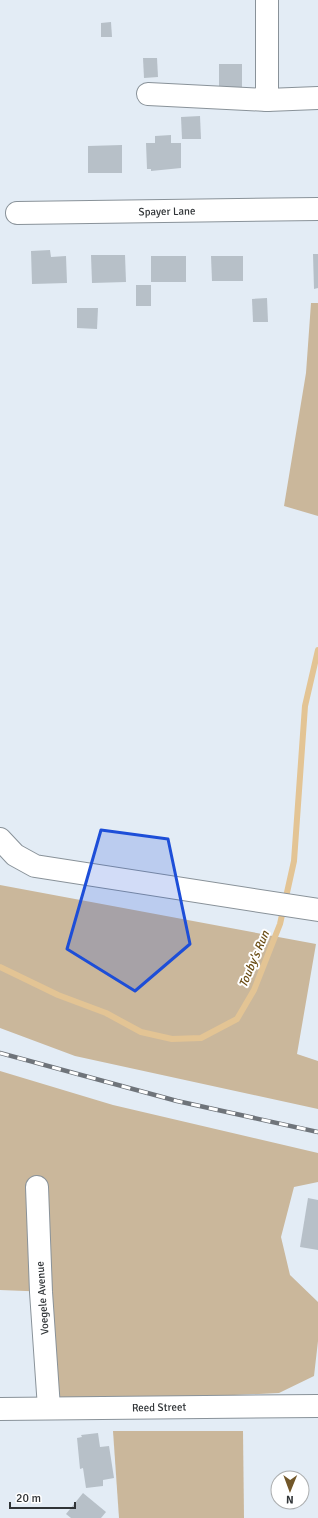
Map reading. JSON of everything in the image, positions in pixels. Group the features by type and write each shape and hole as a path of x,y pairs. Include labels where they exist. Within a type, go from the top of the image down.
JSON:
{"street":[{"path":"267,0 267,100"},
{"path":"148,94 267,100 318,98"},
{"name":"Spayer Lane","path":"17,213 318,209"},
{"path":"0,839 15,855 35,866 318,910"},
{"name":"Voegele Avenue","path":"37,1187 41,1292 49,1408"},
{"name":"Reed Street","path":"0,1409 318,1406"}],"highlighted area":[{"path":"101,830 168,839 190,944 135,991 67,949"}],"shaded area":[{"path":"311,303 318,303 318,516 284,506 306,373"},
{"path":"0,885 316,944 297,1054 318,1061 318,1109 75,1056 0,1028"},
{"path":"0,1071 113,1105 318,1153 318,1182 294,1187 281,1237 290,1275 318,1302 318,1341 314,1376 279,1393 60,1403 51,1292 0,1290"},
{"path":"113,1431 243,1431 244,1518 119,1518"}],"building":[{"path":"111,22 112,37 101,37 101,23"},
{"path":"143,58 157,58 158,77 144,78"},
{"path":"219,64 242,64 242,89 219,89"},
{"path":"200,116 201,139 182,139 181,117"},
{"path":"171,135 171,143 181,143 181,168 151,171 151,169 147,169 146,143 155,143 155,136"},
{"path":"122,145 122,173 88,173 88,146"},
{"path":"50,250 51,257 66,256 67,283 32,284 31,251"},
{"path":"313,254 318,254 318,288 314,289"},
{"path":"91,255 125,255 126,282 92,283"},
{"path":"151,256 186,256 186,282 151,282"},
{"path":"211,256 243,256 243,281 212,281"},
{"path":"136,285 151,285 151,306 136,306"},
{"path":"267,298 268,322 253,322 252,299"},
{"path":"77,308 98,308 97,329 77,328"},
{"path":"308,1198 318,1200 318,1250 300,1247"},
{"path":"98,1433 100,1447 109,1446 114,1478 103,1480 103,1486 86,1488 83,1468 80,1469 77,1438 82,1437 81,1435"},
{"path":"83,1493 106,1512 101,1518 71,1518 66,1514"}],"waterway":[{"name":"Touby's Run","path":"0,967 58,995 106,1013 141,1032 172,1039 201,1038 237,1019 254,990 280,924 294,861 305,706 318,650"}],"railway":[{"path":"0,1053 177,1101 318,1132"}]}
